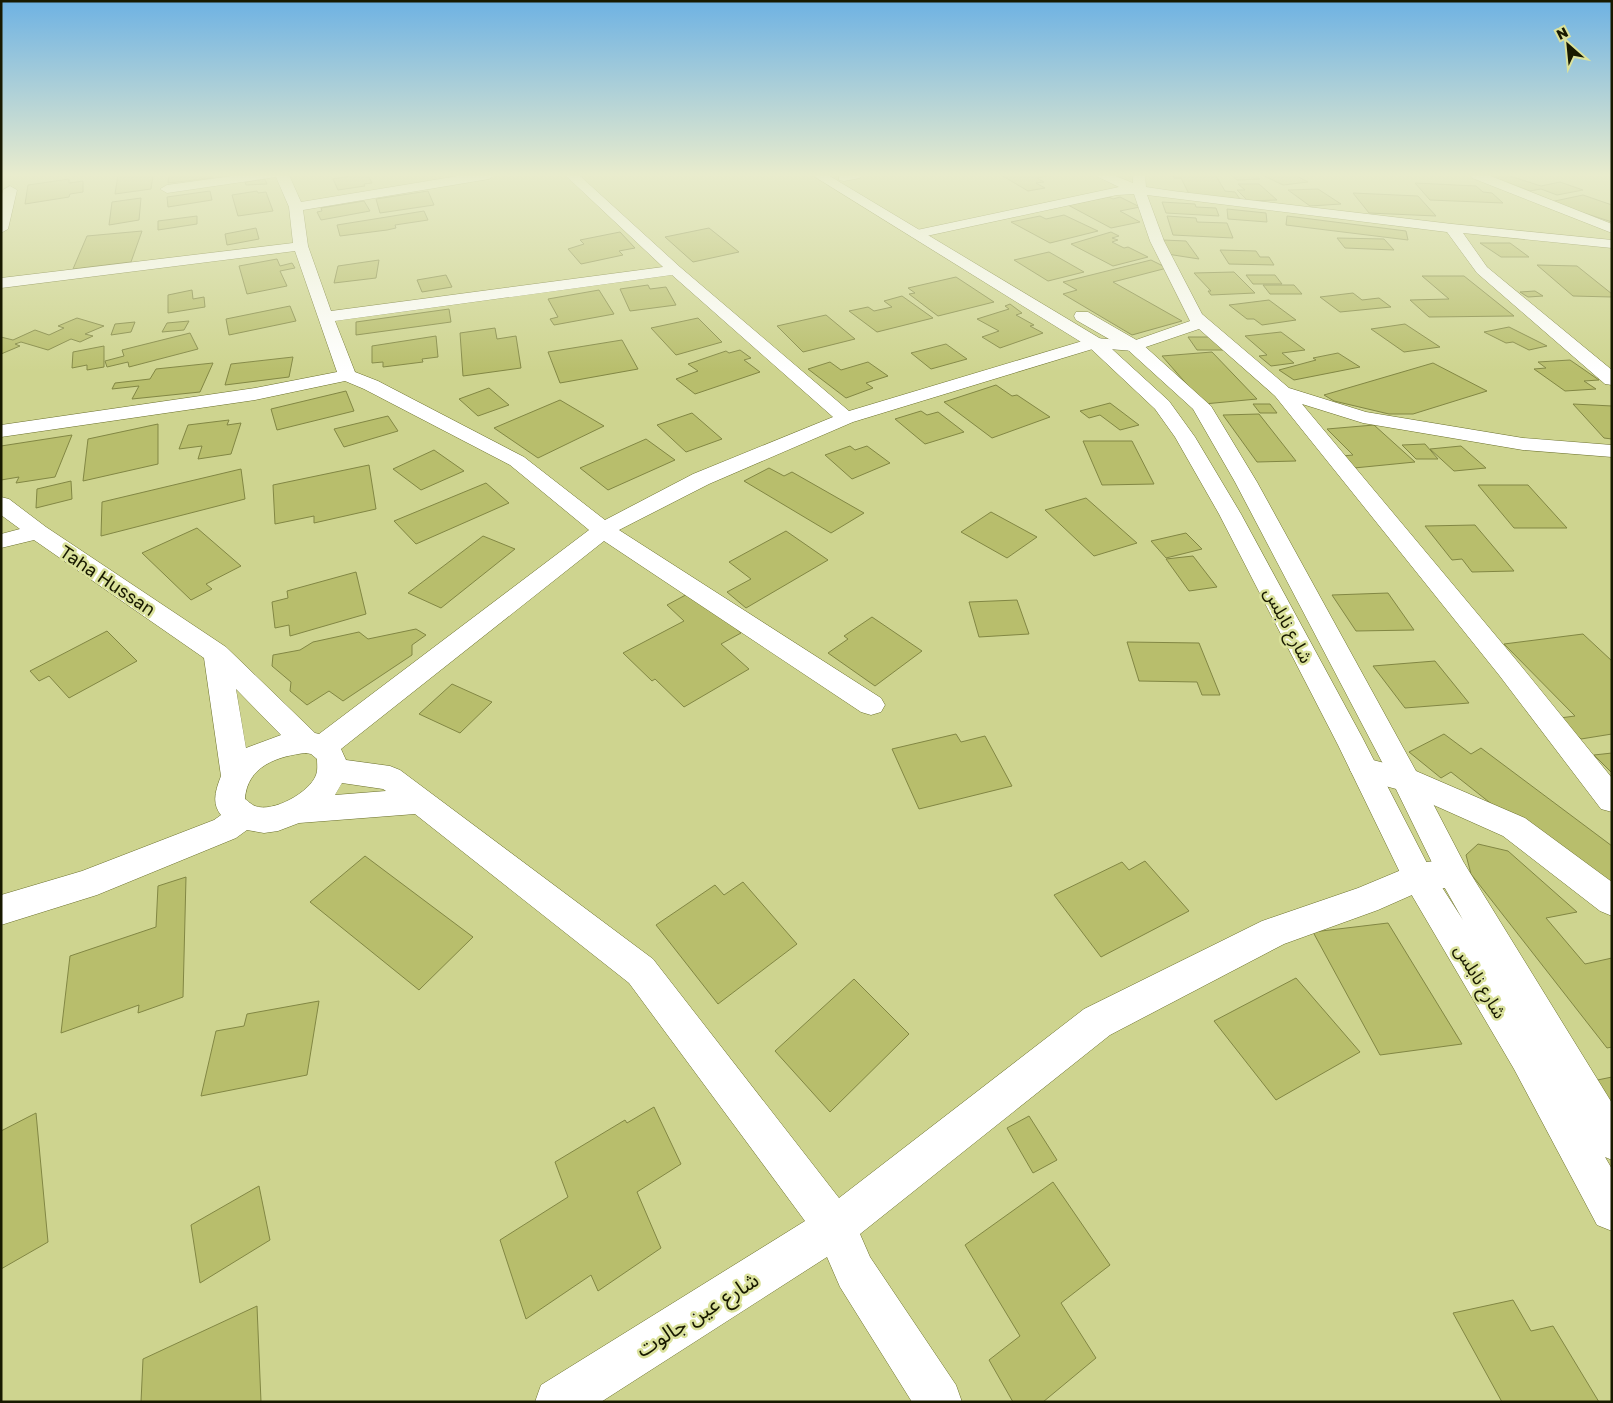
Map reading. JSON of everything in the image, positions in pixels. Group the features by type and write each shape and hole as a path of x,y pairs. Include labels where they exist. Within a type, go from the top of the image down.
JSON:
{"street":[{"path":"300,240 324,317 347,375"},
{"path":"643,240 846,418"},
{"name":"شارع نابلس","path":"939,240 1095,343 1162,405 1185,436 1230,514 1365,770 1418,877 1527,1056 1612,1210"},
{"name":"شارع نابلس","path":"941,240 1134,346 1201,406 1246,482 1406,779 1453,873 1612,1140"},
{"path":"1157,240 1190,309 1200,323 1282,392 1508,668 1612,800"},
{"path":"1461,240 1482,270 1612,380"},
{"path":"1577,240 1612,244"},
{"path":"1,283 301,246"},
{"path":"324,317 675,270"},
{"path":"321,753 603,530 701,479 846,418 1095,343 1134,346 1200,323"},
{"path":"1,431 255,394 347,375 371,385 517,461 603,530 871,706"},
{"path":"1282,392 1363,418 1523,444 1612,451"},
{"name":"Taha Hussan","path":"1,504 38,532 217,654 321,753"},
{"path":"1,541 38,532"},
{"path":"217,654 235,774"},
{"path":"321,753 327,784 314,799 296,811 275,819 254,820 244,816 230,804 229,790 235,774 250,760 268,749 287,743 321,753 390,778 641,971 835,1227 855,1272 939,1402"},
{"path":"1365,770 1406,779 1514,827 1612,901"},
{"path":"296,811 422,801"},
{"path":"1,910 85,886 225,829 244,816"},
{"name":"شارع عين جالوت","path":"558,1402 835,1227 1097,1022 1274,932 1366,900 1418,877 1453,873"}],"building":[{"path":"85,240 139,240 131,262 73,269"},
{"path":"226,240 251,240 227,245"},
{"path":"580,240 628,240 635,248 619,251 623,255 581,264 568,249 584,244"},
{"path":"669,240 725,240 739,252 693,262"},
{"path":"1045,240 1060,240 1050,243"},
{"path":"1083,240 1117,240 1112,242 1124,248 1128,247 1148,257 1113,266 1071,244"},
{"path":"1163,240 1186,241 1199,259 1167,254"},
{"path":"1339,240 1385,240 1394,250 1345,248"},
{"path":"1480,243 1510,243 1529,257 1501,257"},
{"path":"1220,250 1256,251 1260,257 1269,257 1274,265 1229,264"},
{"path":"1049,252 1084,272 1048,281 1014,260"},
{"path":"277,259 280,266 292,263 295,268 280,271 287,286 247,294 239,266"},
{"path":"379,260 376,278 334,283 338,266"},
{"path":"1151,260 1167,268 1113,282 1182,321 1132,335 1063,294 1077,290 1063,282"},
{"path":"1537,265 1577,266 1612,294 1612,297 1573,296"},
{"path":"1234,272 1255,293 1211,295 1208,291 1211,291 1194,273"},
{"path":"446,275 452,287 422,292 417,280"},
{"path":"1246,275 1275,275 1282,284 1253,284"},
{"path":"1422,276 1464,276 1514,316 1429,317 1410,300 1449,299"},
{"path":"956,277 994,302 938,316 909,294 915,293 908,288"},
{"path":"648,285 650,289 666,287 676,305 630,311 620,289"},
{"path":"1263,285 1294,285 1302,294 1270,294"},
{"path":"192,290 193,299 204,297 205,307 168,313 168,295"},
{"path":"599,290 614,314 554,325 550,319 558,317 548,299"},
{"path":"1535,291 1543,296 1528,297 1520,292"},
{"path":"1353,293 1362,300 1379,298 1391,307 1340,312 1320,297"},
{"path":"902,296 933,318 877,332 849,311 868,307 874,311 892,307 884,301"},
{"path":"1269,300 1296,320 1262,325 1254,319 1247,319 1229,305"},
{"path":"1010,304 1022,313 1016,315 1034,325 1030,326 1043,333 1000,348 982,337 999,331 977,319 1009,309 1005,306"},
{"path":"290,306 296,321 229,335 226,319"},
{"path":"449,309 451,322 356,335 356,322"},
{"path":"826,315 855,339 803,352 777,326"},
{"path":"77,318 104,326 85,334 93,336 80,342 71,339 48,350 21,342 15,344 20,346 1,354 1,337 13,340 35,330 49,335 64,328 58,326"},
{"path":"698,318 722,342 676,355 651,328"},
{"path":"189,321 184,330 162,332 167,323"},
{"path":"135,322 131,332 111,335 115,324"},
{"path":"1405,324 1440,347 1404,352 1371,329"},
{"path":"1509,327 1547,346 1529,350 1513,342 1506,343 1484,332"},
{"path":"495,328 497,339 516,336 521,368 463,376 460,333"},
{"path":"1281,332 1305,350 1282,353 1294,363 1271,366 1259,356 1267,355 1245,336"},
{"path":"190,333 198,349 129,367 128,362 107,367 105,361 124,356 122,350"},
{"path":"436,336 438,357 422,359 423,362 383,367 383,362 372,363 372,346"},
{"path":"1188,337 1215,337 1225,350 1197,350"},
{"path":"622,340 638,369 560,383 548,352"},
{"path":"946,344 967,359 931,369 911,353"},
{"path":"104,346 104,367 87,370 87,365 72,368 73,352"},
{"path":"740,350 751,358 744,360 760,372 695,394 676,379 698,371 688,364 726,351 729,353"},
{"path":"1212,352 1257,399 1204,404 1162,356"},
{"path":"1338,353 1360,367 1294,380 1279,370 1316,360 1313,358"},
{"path":"293,357 289,377 225,385 231,364"},
{"path":"1570,360 1599,380 1584,381 1596,389 1565,391 1534,369 1546,368 1538,362"},
{"path":"830,362 841,370 868,362 888,376 866,383 873,388 846,398 808,369"},
{"path":"213,363 200,392 132,399 139,386 112,389 115,383 150,379 156,369"},
{"path":"1433,363 1487,391 1413,414 1389,414 1334,401 1324,395"},
{"path":"996,385 1012,396 1017,395 1050,417 992,438 944,402"},
{"path":"489,388 509,405 478,416 459,399"},
{"path":"346,391 354,411 277,430 271,409"},
{"path":"560,400 604,426 538,458 494,428"},
{"path":"1110,403 1139,425 1120,430 1100,415 1089,418 1080,411"},
{"path":"1253,404 1270,404 1277,413 1260,413"},
{"path":"1573,404 1612,406 1612,439 1604,438"},
{"path":"921,411 927,415 938,412 964,432 925,444 895,419"},
{"path":"692,413 722,439 686,452 657,425"},
{"path":"1259,414 1296,461 1257,462 1223,415"},
{"path":"388,416 398,431 344,447 334,429"},
{"path":"229,420 227,425 241,423 231,454 198,459 202,446 179,449 188,425"},
{"path":"158,424 158,464 83,481 88,439"},
{"path":"1374,425 1415,462 1354,468 1342,456 1353,455 1327,429"},
{"path":"72,435 55,477 16,483 19,477 1,480 1,446"},
{"path":"646,439 675,460 608,490 580,468"},
{"path":"1083,441 1132,441 1154,484 1102,485"},
{"path":"1425,444 1438,459 1416,459 1402,445"},
{"path":"850,446 855,450 867,446 890,463 852,479 825,455"},
{"path":"1461,446 1486,468 1454,471 1430,449"},
{"path":"434,450 464,471 421,490 393,469"},
{"path":"369,465 376,509 314,523 314,516 275,524 273,485"},
{"path":"769,468 784,476 792,472 864,513 831,533 744,481"},
{"path":"241,469 245,499 101,536 102,502"},
{"path":"71,481 72,499 36,508 37,489"},
{"path":"486,483 509,503 416,544 394,521"},
{"path":"1478,485 1528,485 1567,528 1514,528"},
{"path":"1086,498 1137,543 1094,556 1045,510"},
{"path":"991,512 1037,537 1007,558 961,532"},
{"path":"1475,525 1514,571 1472,572 1462,559 1452,560 1425,526"},
{"path":"197,528 241,566 206,584 212,589 191,600 142,553"},
{"path":"786,531 828,560 746,608 727,592 751,579 729,562"},
{"path":"1186,533 1202,549 1166,558 1151,541"},
{"path":"483,536 515,549 441,608 408,593"},
{"path":"1193,556 1217,587 1189,591 1166,559"},
{"path":"356,572 366,614 290,636 289,625 275,628 272,602 288,598 287,591"},
{"path":"693,591 741,633 721,644 749,669 684,707 655,679 652,681 623,653 684,621 667,605"},
{"path":"1388,593 1414,630 1356,631 1332,595"},
{"path":"1017,600 1029,634 979,637 969,602"},
{"path":"872,617 922,651 875,686 828,653 848,639 844,636"},
{"path":"416,629 426,635 412,645 412,655 343,701 329,691 307,705 290,691 291,682 272,666 273,655 300,650 313,642 359,632 368,639"},
{"path":"107,631 137,661 69,698 49,676 39,681 30,671"},
{"path":"1583,634 1612,661 1612,734 1581,739 1560,718 1575,716 1504,644"},
{"path":"1127,642 1199,643 1220,695 1202,695 1197,682 1139,681"},
{"path":"1435,661 1469,703 1405,708 1373,666"},
{"path":"452,684 492,702 460,733 419,714"},
{"path":"956,734 961,742 985,736 1012,786 919,809 892,749"},
{"path":"1444,734 1471,754 1481,748 1612,846 1612,899 1451,772 1441,778 1409,752"},
{"path":"1612,753 1612,773 1594,755"},
{"path":"1478,844 1508,851 1577,912 1546,918 1585,964 1612,958 1612,1047 1607,1048 1471,874 1466,855"},
{"path":"365,856 473,937 419,990 310,902"},
{"path":"1145,861 1189,911 1101,957 1054,895 1122,862 1129,870"},
{"path":"186,877 183,997 138,1013 139,1005 61,1033 70,956 156,927 158,886"},
{"path":"743,882 797,944 718,1004 656,925 715,885 724,895"},
{"path":"1388,923 1462,1044 1380,1055 1313,932"},
{"path":"1296,978 1360,1052 1276,1100 1214,1021"},
{"path":"854,979 909,1034 830,1112 775,1051"},
{"path":"319,1001 307,1075 201,1096 216,1031 244,1026 247,1014"},
{"path":"1612,1077 1612,1121 1583,1083"},
{"path":"654,1107 681,1164 637,1192 661,1248 598,1291 591,1275 526,1319 500,1240 568,1197 555,1162 625,1120 627,1123"},
{"path":"36,1113 48,1242 1,1269 1,1131"},
{"path":"1029,1116 1057,1160 1033,1173 1007,1128"},
{"path":"1053,1182 1110,1265 1061,1303 1096,1358 1043,1402 1013,1402 989,1360 1020,1336 965,1245"},
{"path":"259,1186 270,1240 200,1283 191,1225"},
{"path":"1513,1300 1531,1331 1553,1326 1599,1402 1502,1402 1453,1313"},
{"path":"257,1306 261,1402 141,1402 143,1359"}]}
